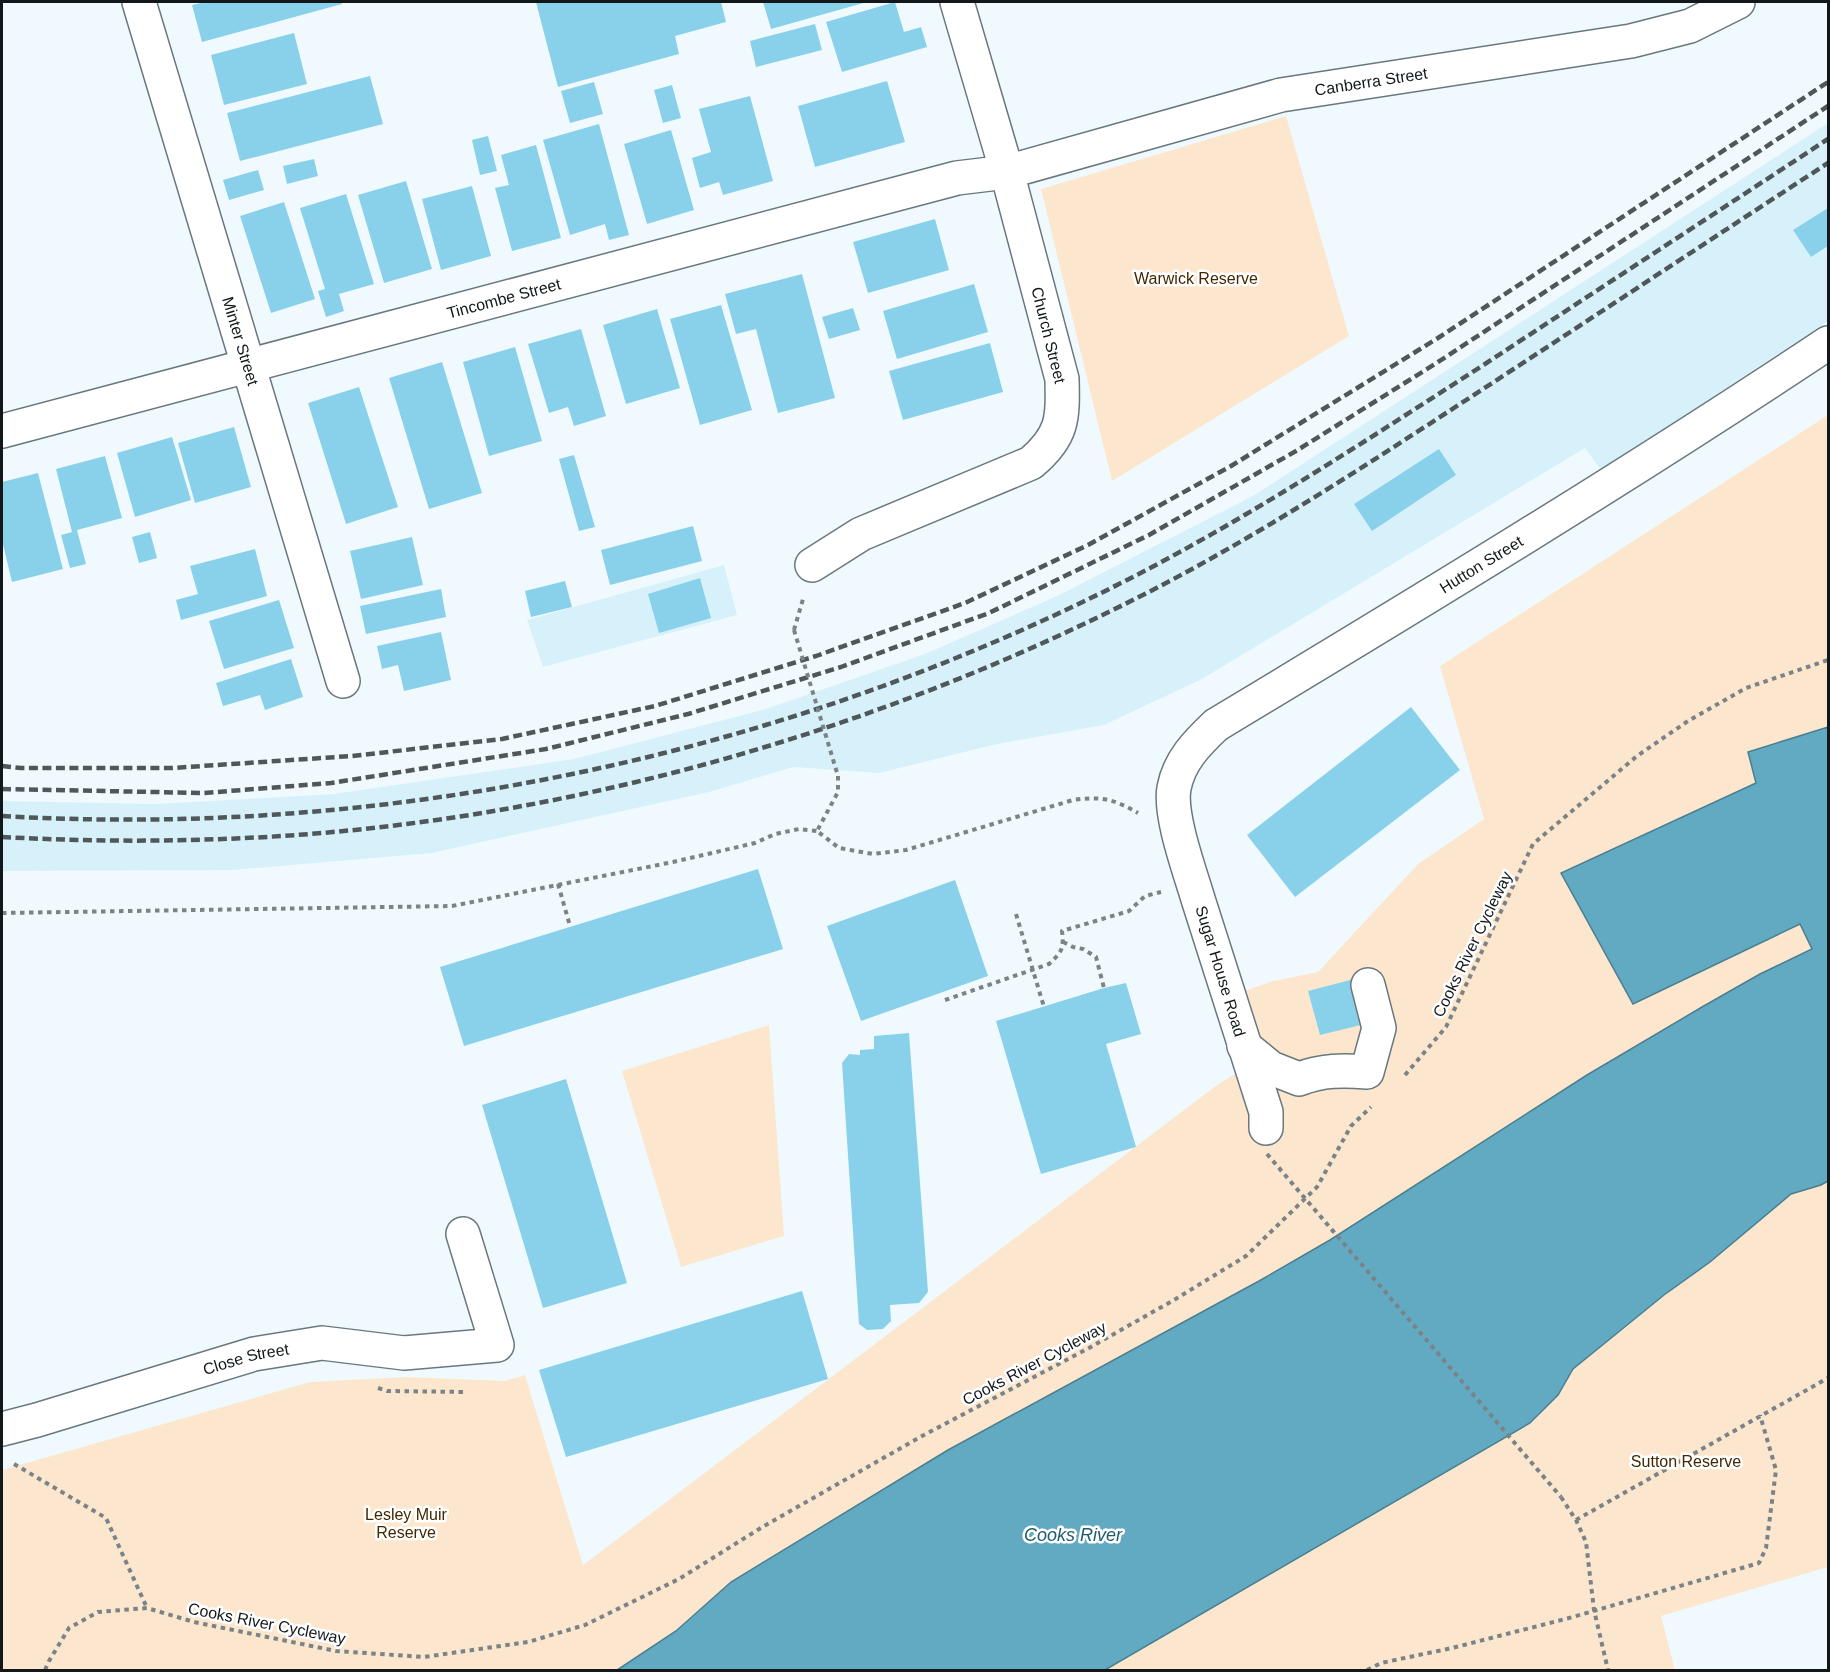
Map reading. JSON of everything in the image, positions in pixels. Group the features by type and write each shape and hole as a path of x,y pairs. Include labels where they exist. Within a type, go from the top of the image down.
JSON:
{"street":[{"name":"Minter Street","path":"139,2 343,681"},
{"name":"Church Street","path":"812,565 861,534 1031,463 1055,439 1061,422 1062,379 1007,172 957,2"},
{"name":"Canberra Street","path":"1007,172 1281,95 1631,41 1690,26 1738,2"},
{"name":"Tincombe Street","path":"2,431 957,178 1007,172"},
{"name":"Hutton Street","path":"1175,813 1174,789 1183,762 1197,742 1216,725 1425,599 1828,343"},
{"name":"Sugar House Road","path":"1175,813 1193,883 1266,1112 1267,1141"},
{"path":"1244,1046 1271,1068 1299,1079 1313,1073 1339,1070 1367,1072 1379,1028 1368,985"},
{"name":"Close Street","path":"2,1429 254,1354 322,1343 404,1353 497,1346 463,1234"}],"path":[{"path":"794,630 838,776 838,792 817,831"},
{"name":"Cooks River Cycleway","path":"1404,1076 1446,1027 1533,843 1637,756 1688,722 1746,688 1828,660"},
{"path":"2,913 452,906 673,862 755,843 775,834 799,829 817,831 839,848 873,854 906,850 1073,800 1094,797 1121,803 1152,821 1175,813"},
{"path":"945,1000 1049,964 1061,952 1062,931 1129,911 1145,896 1193,883"},
{"path":"558,884 570,926"},
{"path":"1016,915 1044,1007"},
{"path":"1063,942 1083,949 1096,957 1104,988"},
{"name":"Cooks River Cycleway","path":"45,1671 69,1628 98,1612 147,1608 194,1622 336,1651 424,1657 528,1642 585,1625 680,1579 764,1526 912,1442 1089,1348 1246,1256 1317,1187 1351,1126 1374,1104"},
{"path":"1267,1141 1561,1497 1576,1520 1586,1542 1594,1610 1608,1671"},
{"path":"1576,1520 1828,1378"},
{"path":"377,1388 387,1391 467,1392"},
{"path":"1367,1671 1381,1663 1525,1630 1758,1563 1766,1548 1776,1470 1760,1415"},
{"path":"11,1462 106,1518 147,1608"}],"shaded area":[{"path":"1828,123 1828,321 1601,470 1585,448 1202,679 1104,725 997,744 879,773 793,767 709,792 432,853 233,870 2,871 2,801 156,804 334,794 574,759 766,709 925,654 1057,596 1253,496"},
{"path":"724,565 737,615 543,667 527,620"}],"green space":[{"name":"Warwick Reserve","path":"1286,116 1349,336 1112,481 1041,189"},
{"name":"Lesley Muir Reserve","path":"1828,415 1828,727 1748,752 1756,782 1561,873 1633,1004 1800,923 1812,949 1760,974 1587,1075 1330,1240 948,1450 732,1582 676,1631 617,1670 2,1670 2,1470 310,1382 406,1377 505,1381 525,1375 583,1565 1217,1085 1250,1065 1228,997 1273,981 1318,972 1418,864 1484,819 1440,666"},
{"path":"769,1025 784,1236 681,1267 622,1071"},
{"name":"Sutton Reserve","path":"1828,1181 1828,1567 1661,1616 1675,1670 1105,1670 1530,1423 1558,1395 1573,1369 1664,1295 1710,1262 1791,1194"}],"water":[{"name":"Cooks River","path":"1828,727 1828,1181 1791,1194 1710,1262 1664,1295 1573,1369 1558,1395 1530,1423 1105,1670 617,1670 676,1631 731,1582 948,1450 1330,1240 1587,1075 1760,974 1812,949 1800,924 1633,1004 1561,873 1756,783 1748,752"}],"building":[{"path":"206,2 341,2 342,4 202,42 192,5"},
{"path":"536,2 721,2 726,22 675,36 679,54 558,87"},
{"path":"763,2 867,2 771,29"},
{"path":"895,2 904,32 921,27 927,47 842,72 826,22"},
{"path":"815,24 822,50 756,67 750,41"},
{"path":"294,33 307,84 224,105 211,55"},
{"path":"370,76 383,124 240,161 227,113"},
{"path":"887,81 905,142 815,167 798,106"},
{"path":"594,82 603,114 570,123 561,91"},
{"path":"672,85 681,118 663,123 654,90"},
{"path":"750,96 773,181 723,195 719,182 700,188 692,158 711,152 699,109"},
{"path":"599,124 629,235 609,240 605,224 570,235 543,140"},
{"path":"671,130 694,210 647,224 624,144"},
{"path":"488,136 497,171 480,175 472,140"},
{"path":"536,145 561,238 512,251 495,188 509,185 501,155"},
{"path":"314,159 318,176 287,184 283,166"},
{"path":"258,170 264,190 229,200 223,180"},
{"path":"406,181 432,269 384,283 358,195"},
{"path":"472,186 491,256 441,270 422,199"},
{"path":"346,194 374,284 339,294 344,311 326,317 318,291 325,289 300,208"},
{"path":"284,202 315,299 271,313 240,216"},
{"path":"1828,208 1828,246 1811,257 1793,230"},
{"path":"935,219 949,270 868,293 853,242"},
{"path":"802,274 835,398 778,413 756,329 736,334 725,294"},
{"path":"974,284 988,332 897,359 883,311"},
{"path":"721,305 752,410 700,425 670,319"},
{"path":"853,308 860,330 829,339 822,317"},
{"path":"657,309 680,388 626,404 603,325"},
{"path":"581,329 606,416 574,426 568,407 549,413 528,344"},
{"path":"990,343 1003,392 903,420 889,371"},
{"path":"515,347 542,441 489,456 463,362"},
{"path":"442,362 482,493 429,509 389,378"},
{"path":"359,387 398,507 346,524 308,403"},
{"path":"234,427 251,487 195,503 178,443"},
{"path":"172,437 191,500 135,517 117,453"},
{"path":"1439,449 1456,475 1372,531 1354,504"},
{"path":"574,455 595,527 579,531 559,459"},
{"path":"105,456 122,518 77,530 86,564 70,568 61,535 72,532 56,469"},
{"path":"38,473 63,569 12,582 2,540 2,482"},
{"path":"693,526 702,561 610,585 601,550"},
{"path":"150,532 157,558 139,563 132,537"},
{"path":"412,537 423,585 361,599 350,551"},
{"path":"255,549 267,596 181,620 176,600 198,594 190,566"},
{"path":"700,578 711,618 659,633 648,594"},
{"path":"565,581 572,607 531,617 525,591"},
{"path":"441,589 446,617 366,634 360,606"},
{"path":"279,600 294,648 224,669 209,621"},
{"path":"441,632 451,680 404,691 398,665 382,669 377,646"},
{"path":"291,659 303,697 265,710 260,695 223,706 216,683"},
{"path":"1411,707 1460,770 1295,897 1247,835"},
{"path":"758,869 783,949 464,1046 440,967"},
{"path":"955,880 988,976 861,1021 827,926"},
{"path":"1354,979 1365,1024 1320,1035 1308,991"},
{"path":"1126,983 1141,1034 1106,1044 1136,1147 1041,1174 996,1021"},
{"path":"909,1033 928,1292 919,1303 890,1305 891,1321 883,1329 867,1330 859,1324 842,1063 849,1054 860,1055 860,1050 874,1049 874,1036"},
{"path":"566,1079 627,1283 543,1308 482,1105"},
{"path":"802,1291 828,1379 566,1457 539,1370"}],"railway":[{"path":"2,766 172,768 352,756 502,739 655,706 816,656 965,603 1088,545 1231,466 1438,338 1828,82"},
{"path":"2,789 204,793 331,783 546,749 688,714 841,667 989,613 1149,535 1296,451 1435,364 1828,106"},
{"path":"2,816 150,819 299,813 447,796 594,770 738,733 880,687 1018,632 1195,544 1321,469 1828,139"},
{"path":"2,837 142,841 247,838 391,826 500,810 608,789 715,762 820,730 924,692 1026,651 1125,604 1254,534 1419,431 1828,163"}]}
